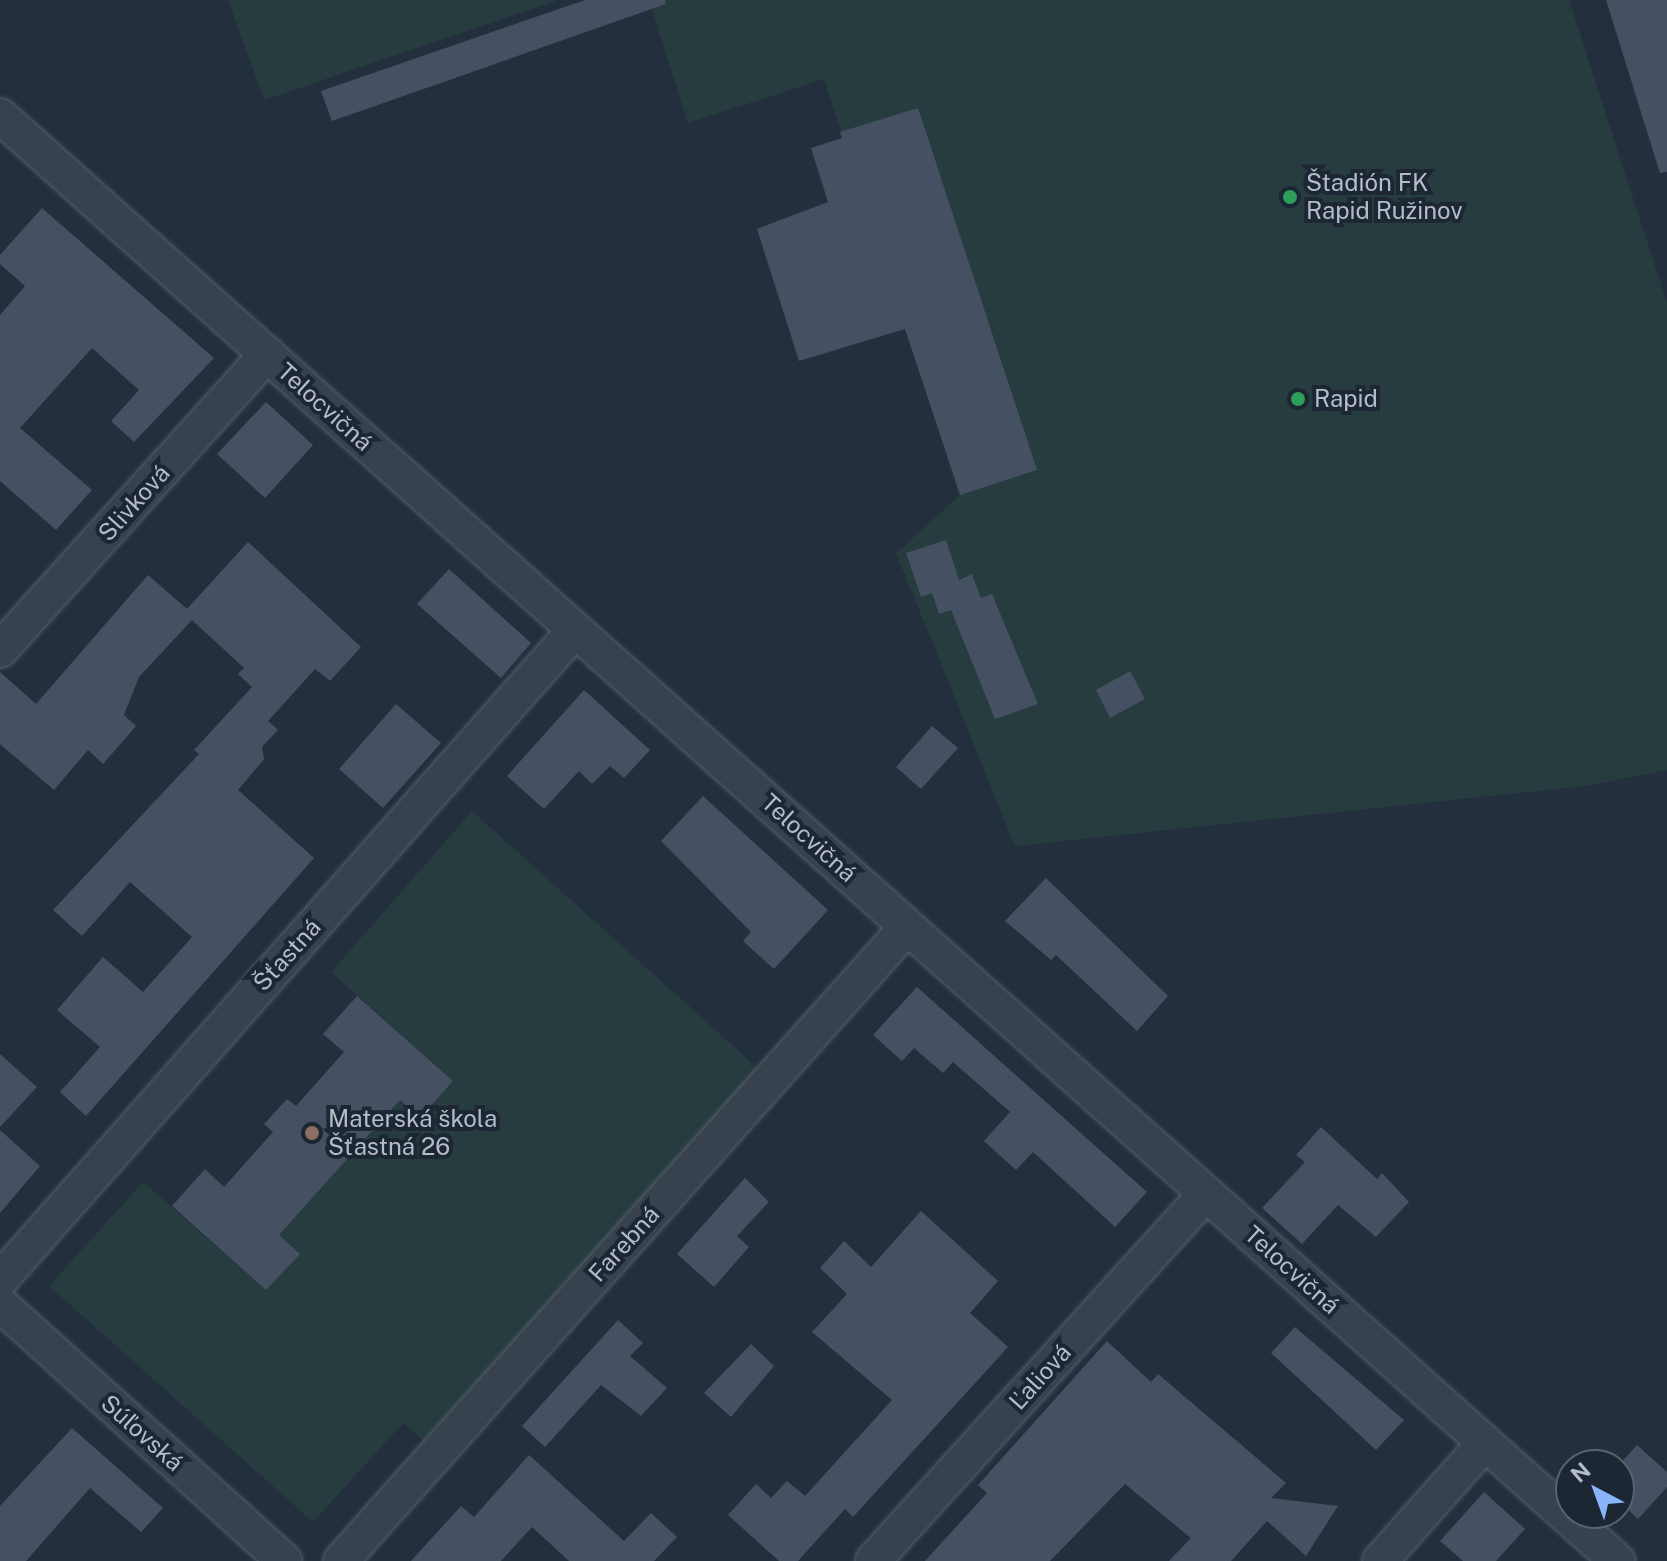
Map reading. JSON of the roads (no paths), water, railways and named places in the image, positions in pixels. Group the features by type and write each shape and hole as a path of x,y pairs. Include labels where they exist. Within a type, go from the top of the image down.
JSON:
{"street":[{"name":"Telocvičná","path":"0,116 1617,1561"},
{"name":"Slivková","path":"0,650 267,354"},
{"name":"Šťastná","path":"7,1272 575,630"},
{"name":"Farebná","path":"341,1561 907,927"},
{"name":"Ľaliová","path":"873,1561 1206,1194"},
{"name":"Súľovská","path":"0,1304 284,1561"},
{"path":"1380,1561 1485,1443"}],"place":[{"name":"Štadión FK Rapid Ružinov","path":"1290,197"},
{"name":"Rapid","path":"1298,399"},
{"name":"Materská škola Šťastná 26","path":"312,1133"}]}
